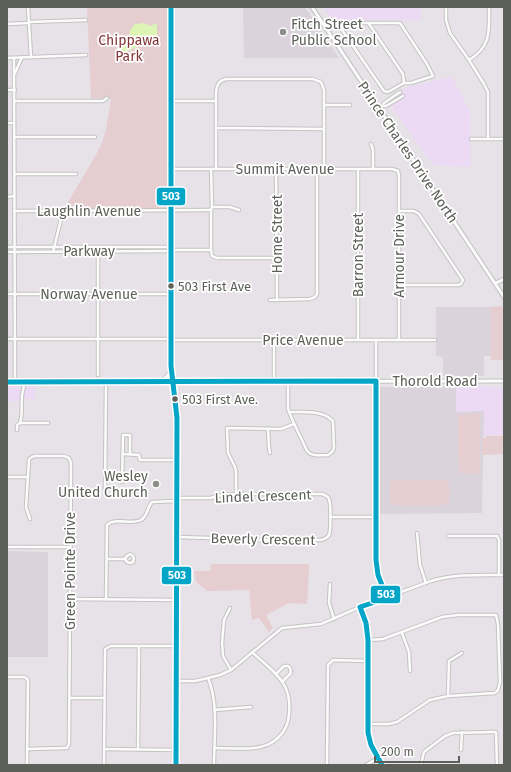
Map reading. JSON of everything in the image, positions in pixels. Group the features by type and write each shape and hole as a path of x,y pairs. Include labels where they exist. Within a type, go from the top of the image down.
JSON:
{"street":[{"path":"28,7 30,57"},
{"path":"171,7 172,371 177,426 176,765"},
{"name":"Prince Charles Drive North","path":"312,7 504,297"},
{"path":"446,7 446,20 449,30 488,92 488,139"},
{"path":"469,60 480,52 487,41 489,34 489,7"},
{"path":"7,24 86,20"},
{"path":"352,23 400,23 427,64 433,76 418,81 404,83 388,92 384,91 342,30 352,23"},
{"path":"369,23 403,74 404,83"},
{"path":"7,58 86,55"},
{"path":"15,75 22,57"},
{"path":"14,58 15,382"},
{"path":"216,169 216,101 218,83 226,79 315,79 321,82 324,90 324,169"},
{"path":"382,106 386,106 403,96 400,92 400,85"},
{"path":"7,90 15,90"},
{"path":"379,108 400,92"},
{"path":"15,101 103,101 107,98"},
{"path":"171,101 216,101"},
{"path":"324,105 350,105"},
{"path":"7,123 15,123"},
{"path":"216,128 324,129"},
{"path":"15,137 95,137"},
{"path":"471,139 504,139"},
{"path":"371,144 373,150 373,169"},
{"name":"Summit Avenue","path":"171,169 392,169 398,172"},
{"path":"211,169 212,256 216,258 277,258"},
{"name":"Home Street","path":"276,169 277,300"},
{"path":"270,300 310,299 315,297 317,294 317,170"},
{"name":"Barron Street","path":"358,170 358,340"},
{"name":"Armour Drive","path":"398,172 400,285 399,340"},
{"path":"15,174 76,174"},
{"path":"7,197 14,196"},
{"name":"Laughlin Avenue","path":"14,211 230,208 238,210"},
{"path":"53,252 63,211"},
{"path":"399,211 414,211 419,214 463,280 462,284 458,285 400,285"},
{"name":"Parkway","path":"7,247 133,247 211,250"},
{"path":"98,247 98,375"},
{"name":"Parkway","path":"7,252 133,251 171,249"},
{"path":"496,283 504,279"},
{"name":"Norway Avenue","path":"7,294 171,294"},
{"name":"Price Avenue","path":"7,339 435,340"},
{"path":"274,340 274,381"},
{"path":"376,340 376,567 387,598"},
{"path":"162,381 172,371"},
{"path":"106,381 106,490"},
{"path":"288,381 288,408 294,424 310,454 328,455 332,452 334,448 333,421 330,418 316,412 290,412"},
{"name":"Thorold Road","path":"7,382 504,381"},
{"path":"17,430 17,424 20,423 22,418 22,395 24,382"},
{"path":"20,423 48,423"},
{"path":"236,494 236,472 228,453 228,428 268,429 284,428 294,424"},
{"path":"268,429 268,447 270,453"},
{"path":"122,482 123,436 126,435 130,435 130,454"},
{"path":"123,454 139,455 140,460 177,460"},
{"name":"Green Pointe Drive","path":"27,748 67,748 69,744 70,460 64,456 32,457 28,460 26,507 30,519"},
{"path":"7,477 28,478"},
{"name":"Lindel Crescent","path":"107,559 107,528 109,523 140,521 145,516 150,503 152,502 210,498 236,494 324,494 329,500 330,517"},
{"path":"330,517 375,517"},
{"name":"Beverly Crescent","path":"177,537 224,540 321,540 329,535 330,517"},
{"path":"417,533 420,565 426,583"},
{"path":"448,536 497,536 499,540 498,575"},
{"path":"7,547 70,547"},
{"path":"106,599 107,559 125,559"},
{"path":"177,681 195,681 220,675 232,670 282,628 321,624 426,583 443,578 455,576 504,575"},
{"path":"330,584 329,603 334,619"},
{"path":"70,599 177,600"},
{"path":"230,608 224,620 222,643 223,656 232,670"},
{"path":"360,608 366,623 368,640 368,724 370,742 382,765"},
{"path":"368,640 383,639 442,617 458,615 496,615 498,620 500,682 498,690 492,694 448,696 430,700 398,722 389,724 368,724"},
{"path":"402,633 409,652 410,671"},
{"path":"104,765 105,649 110,646 177,646"},
{"path":"138,750 139,646"},
{"path":"214,748 259,748 278,738 287,724 290,711 289,694 276,674 252,652"},
{"path":"448,696 449,661 462,653"},
{"path":"327,765 328,665 333,660 368,661"},
{"path":"276,674 284,666 288,666 290,668 291,673 282,682"},
{"path":"7,677 25,677 28,680 27,765"},
{"path":"208,678 212,686 214,710 214,765"},
{"path":"69,698 104,698"},
{"path":"214,710 251,707"},
{"path":"461,750 462,732"},
{"path":"421,765 424,752 445,736 462,732 496,732 498,765"},
{"path":"104,749 176,750"},
{"path":"366,765 378,758"}],"shaded area":[{"name":"Fitch Street Public School","path":"243,7 305,7 339,58 244,58"},
{"path":"324,7 421,7 421,20 333,20"},
{"path":"144,23 150,26 157,24 157,38 119,54 117,49 123,41 129,38 130,30 135,24"},
{"path":"452,77 470,112 471,167 433,165 386,99 407,87"},
{"path":"436,307 491,307 491,356 484,356 484,376 443,376 443,357 436,356"},
{"path":"456,384 504,388 504,435 484,435 483,412 456,412"},
{"path":"456,384 456,412 484,411 482,513 379,514 379,387 443,387"},
{"path":"7,386 35,386 35,399 7,401"},
{"path":"7,551 48,552 48,657 7,657"}],"green space":[{"name":"Chippawa Park","path":"87,7 169,7 169,206 166,208 64,209 101,145 106,130 111,99 91,98"},
{"path":"502,306 504,312 504,360 491,360 491,307"},
{"path":"480,414 480,473 459,473 458,415"},
{"path":"486,436 504,436 504,454 482,455 482,438 486,438"},
{"path":"394,480 445,480 449,483 449,502 445,505 394,505 390,502 390,482"},
{"path":"211,564 309,564 307,604 289,603 266,615 273,628 269,632 259,618 252,620 249,590 207,591 196,582 194,571 210,571"}],"transit line":[{"name":"503","path":"171,7 171,366 177,418 176,765"},
{"name":"503","path":"7,382 376,381 376,560 378,575 387,598 360,607 366,623 368,640 368,733 371,745 382,765"}],"place":[{"name":"Fitch Street Public School","path":"283,32"},
{"name":"503 First Ave","path":"171,286"},
{"name":"503 First Ave.","path":"175,399"},
{"name":"Wesley United Church","path":"156,484"}]}
